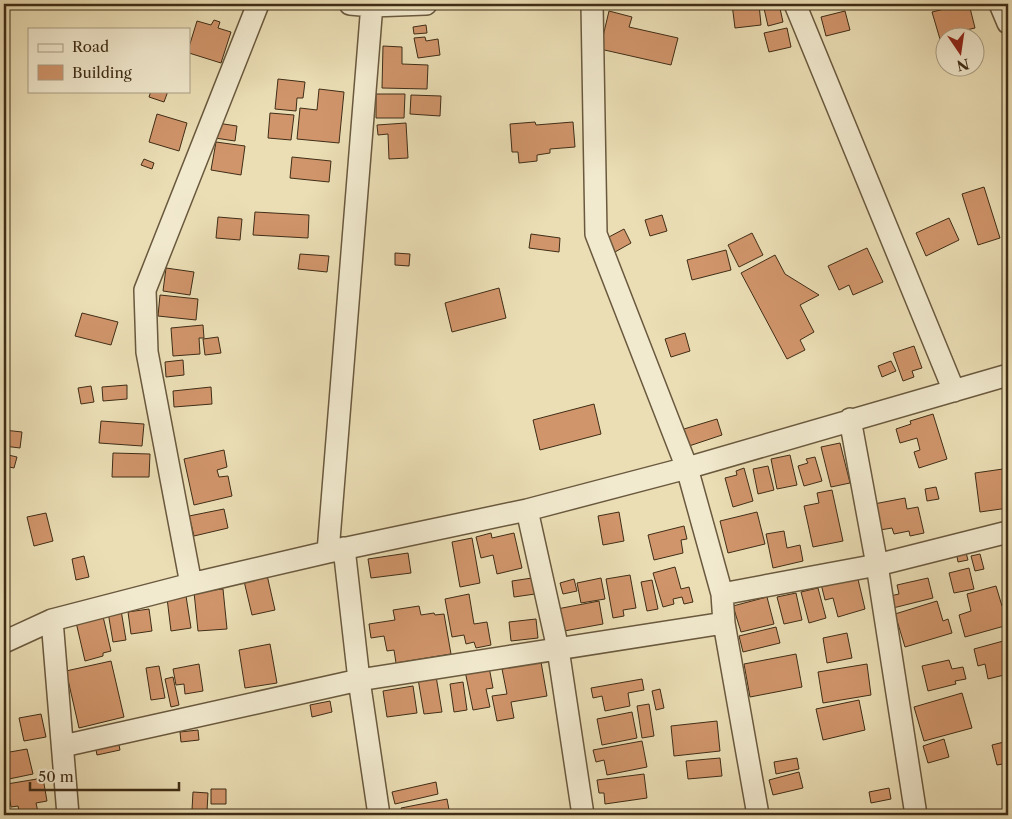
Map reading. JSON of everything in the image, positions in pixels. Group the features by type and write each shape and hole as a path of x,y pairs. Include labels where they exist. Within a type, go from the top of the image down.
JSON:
{"street":[{"path":"191,584 147,352 145,290 258,4"},
{"path":"350,4 426,4"},
{"path":"592,4 596,234 687,468 722,594 724,623 758,815"},
{"path":"795,4 954,390"},
{"path":"1000,4 1008,23"},
{"path":"372,5 336,550 359,680 379,815"},
{"path":"4,642 52,620 191,584 336,550 527,510 687,468 1008,375"},
{"path":"850,420 877,565 916,815"},
{"path":"527,510 558,649 583,815"},
{"path":"722,594 877,565 1008,532"},
{"path":"52,620 68,815"},
{"path":"63,746 359,680 724,623"}],"building":[{"path":"732,4 759,4 761,25 735,28"},
{"path":"763,4 779,4 783,22 768,26"},
{"path":"969,4 975,28 937,28 932,12"},
{"path":"609,11 632,17 629,27 678,38 671,65 600,49"},
{"path":"845,11 850,30 826,36 821,17"},
{"path":"214,20 220,22 218,28 231,32 221,63 190,53 190,44 197,21 211,25"},
{"path":"426,25 427,33 414,34 413,27"},
{"path":"787,28 791,47 769,52 764,33"},
{"path":"425,37 426,41 438,39 440,55 418,58 414,38"},
{"path":"383,46 402,47 402,64 428,65 427,89 382,88"},
{"path":"278,79 305,82 303,98 297,98 296,111 275,109"},
{"path":"319,89 344,92 339,143 297,139 300,108 317,110"},
{"path":"151,92 168,92 164,102 149,97"},
{"path":"376,94 405,94 404,118 376,118"},
{"path":"411,95 441,96 440,116 410,114"},
{"path":"270,113 294,115 291,140 268,138"},
{"path":"157,114 187,123 179,151 149,142"},
{"path":"535,122 536,125 573,122 575,147 550,149 550,153 537,155 537,161 519,163 518,152 512,152 510,124"},
{"path":"217,123 237,126 235,141 215,138"},
{"path":"406,123 408,158 389,159 388,134 378,135 377,125"},
{"path":"216,142 245,146 241,175 211,170"},
{"path":"292,157 331,161 329,182 290,178"},
{"path":"144,159 154,163 152,169 141,165"},
{"path":"984,187 1000,238 978,245 962,194"},
{"path":"255,212 309,215 308,238 253,235"},
{"path":"662,215 667,231 650,236 645,220"},
{"path":"218,217 242,219 240,240 216,238"},
{"path":"949,218 959,240 926,256 916,233"},
{"path":"624,229 631,243 615,252 607,238"},
{"path":"752,233 763,255 739,267 728,245"},
{"path":"531,234 560,238 559,252 529,248"},
{"path":"867,248 883,282 853,295 849,285 839,290 828,266"},
{"path":"726,250 731,270 692,280 687,260"},
{"path":"395,253 410,254 409,266 395,265"},
{"path":"300,254 329,256 327,272 298,269"},
{"path":"775,255 785,274 819,295 800,305 814,332 800,340 805,350 787,359 741,273"},
{"path":"166,268 194,272 190,295 163,291"},
{"path":"499,288 506,318 452,332 445,303"},
{"path":"160,295 198,299 196,320 158,316"},
{"path":"82,313 118,322 111,345 75,336"},
{"path":"203,325 204,338 199,338 200,354 173,356 171,328"},
{"path":"685,333 690,351 671,357 665,339"},
{"path":"218,337 221,353 205,355 203,339"},
{"path":"914,346 922,368 912,371 914,377 903,381 893,353"},
{"path":"183,360 184,375 166,377 165,362"},
{"path":"891,361 896,371 882,377 878,366"},
{"path":"127,385 127,399 103,401 102,387"},
{"path":"91,386 94,402 81,404 78,388"},
{"path":"211,387 212,404 174,407 173,391"},
{"path":"594,404 601,434 540,450 533,420"},
{"path":"933,414 947,459 919,468 914,452 920,450 917,438 900,443 896,429 911,424 910,421"},
{"path":"717,419 722,435 689,446 684,429"},
{"path":"101,421 144,424 142,446 99,443"},
{"path":"4,430 22,432 20,448 4,446"},
{"path":"840,443 850,483 831,487 821,447"},
{"path":"224,450 227,467 217,470 219,477 228,476 232,496 194,505 184,459"},
{"path":"113,453 150,454 149,477 112,477"},
{"path":"4,454 17,457 14,468 4,466"},
{"path":"790,455 797,485 777,489 771,459"},
{"path":"815,457 822,481 804,486 798,466 808,463 806,459"},
{"path":"768,466 774,490 758,494 753,469"},
{"path":"744,468 753,501 733,507 725,478 737,475 736,471"},
{"path":"1003,469 1008,508 980,512 975,473"},
{"path":"936,487 939,499 927,501 925,489"},
{"path":"832,490 843,541 813,547 804,506 819,503 817,493"},
{"path":"905,498 907,509 918,507 924,533 910,536 909,531 894,534 892,528 880,530 874,504"},
{"path":"224,509 228,528 194,536 189,516"},
{"path":"619,512 624,541 603,545 598,516"},
{"path":"757,512 765,544 728,553 720,521"},
{"path":"46,513 53,541 34,546 27,517"},
{"path":"684,526 687,539 681,540 683,553 654,560 648,535"},
{"path":"784,531 787,548 800,545 803,561 773,568 766,534"},
{"path":"491,533 492,538 514,533 522,568 497,574 493,555 481,558 476,537"},
{"path":"472,538 480,583 460,587 452,542"},
{"path":"965,549 968,560 958,562 956,551"},
{"path":"408,553 411,573 371,578 368,559"},
{"path":"980,554 984,569 975,571 971,556"},
{"path":"84,556 89,577 76,580 72,559"},
{"path":"675,567 681,589 689,587 693,602 684,604 682,597 673,599 674,604 663,607 653,573"},
{"path":"969,568 974,589 954,593 949,573"},
{"path":"267,575 275,610 252,615 244,581"},
{"path":"630,575 636,608 623,610 624,616 613,618 606,579"},
{"path":"857,575 865,609 838,617 833,598 825,600 821,584"},
{"path":"532,578 535,594 514,597 512,581"},
{"path":"601,578 605,599 581,603 577,583"},
{"path":"928,578 933,598 893,608 890,596 899,594 897,585"},
{"path":"574,579 577,591 563,594 560,583"},
{"path":"652,580 658,609 647,611 641,582"},
{"path":"996,586 1002,606 1008,604 1008,625 965,637 959,615 971,611 967,594"},
{"path":"818,588 826,618 809,623 801,592"},
{"path":"223,589 227,629 198,631 194,592"},
{"path":"796,593 802,620 784,624 777,597"},
{"path":"469,594 474,624 487,622 491,645 476,648 474,642 466,644 464,635 452,637 445,599"},
{"path":"186,596 191,628 171,631 167,598"},
{"path":"767,597 774,624 741,632 733,606"},
{"path":"599,601 603,624 564,631 557,609"},
{"path":"937,601 943,621 948,619 952,633 905,647 895,614"},
{"path":"419,606 421,615 444,614 451,654 396,663 394,650 387,651 384,636 371,638 369,624 395,620 393,610"},
{"path":"149,609 152,631 131,634 128,612"},
{"path":"121,610 126,640 113,642 108,612"},
{"path":"102,612 111,651 103,653 103,656 85,661 75,618"},
{"path":"536,619 538,638 511,641 509,622"},
{"path":"776,627 780,643 743,652 739,636"},
{"path":"847,633 852,658 827,663 823,638"},
{"path":"1007,640 1008,674 988,679 985,664 978,666 974,649"},
{"path":"270,644 277,683 245,688 239,650"},
{"path":"796,654 802,687 750,697 744,664"},
{"path":"949,660 952,669 963,667 966,679 955,681 956,684 928,691 922,666"},
{"path":"111,661 124,717 79,728 66,671"},
{"path":"541,662 547,696 511,702 514,718 497,721 492,696 507,694 502,669"},
{"path":"199,664 203,691 185,694 184,684 176,685 173,669"},
{"path":"867,664 871,695 823,703 818,672"},
{"path":"159,666 165,698 151,700 146,668"},
{"path":"489,667 493,688 486,689 490,707 473,710 465,671"},
{"path":"436,676 442,712 424,714 418,679"},
{"path":"173,677 179,705 171,707 165,679"},
{"path":"642,679 644,690 628,693 630,706 605,711 602,696 593,698 591,688"},
{"path":"463,682 467,710 454,712 450,684"},
{"path":"413,686 417,713 387,717 383,691"},
{"path":"660,689 664,708 656,710 652,691"},
{"path":"962,693 972,728 924,741 914,707"},
{"path":"859,700 865,730 823,740 816,709"},
{"path":"330,701 332,712 312,717 310,705"},
{"path":"649,704 654,736 642,738 637,706"},
{"path":"632,712 637,738 602,745 597,719"},
{"path":"41,714 46,737 24,741 19,718"},
{"path":"717,721 720,751 674,756 671,726"},
{"path":"198,730 199,740 181,742 180,732"},
{"path":"944,739 949,757 928,763 923,746"},
{"path":"118,740 120,750 97,755 95,745"},
{"path":"642,741 647,767 607,775 604,760 596,762 593,750"},
{"path":"1008,741 1008,763 997,765 992,745"},
{"path":"27,749 33,774 4,780 4,753"},
{"path":"720,758 722,776 688,779 686,761"},
{"path":"797,758 799,769 776,774 774,762"},
{"path":"799,772 803,788 773,795 769,780"},
{"path":"644,774 647,798 605,804 604,793 599,793 597,780"},
{"path":"43,778 47,801 36,803 38,812 20,815 18,806 11,807 7,784"},
{"path":"436,782 438,794 395,804 392,792"},
{"path":"889,788 891,799 871,803 869,792"},
{"path":"211,789 226,789 226,804 211,804"},
{"path":"193,792 208,793 207,811 192,810"},
{"path":"447,799 450,815 403,815 401,808"},
{"path":"632,810 633,815 606,815"}]}
